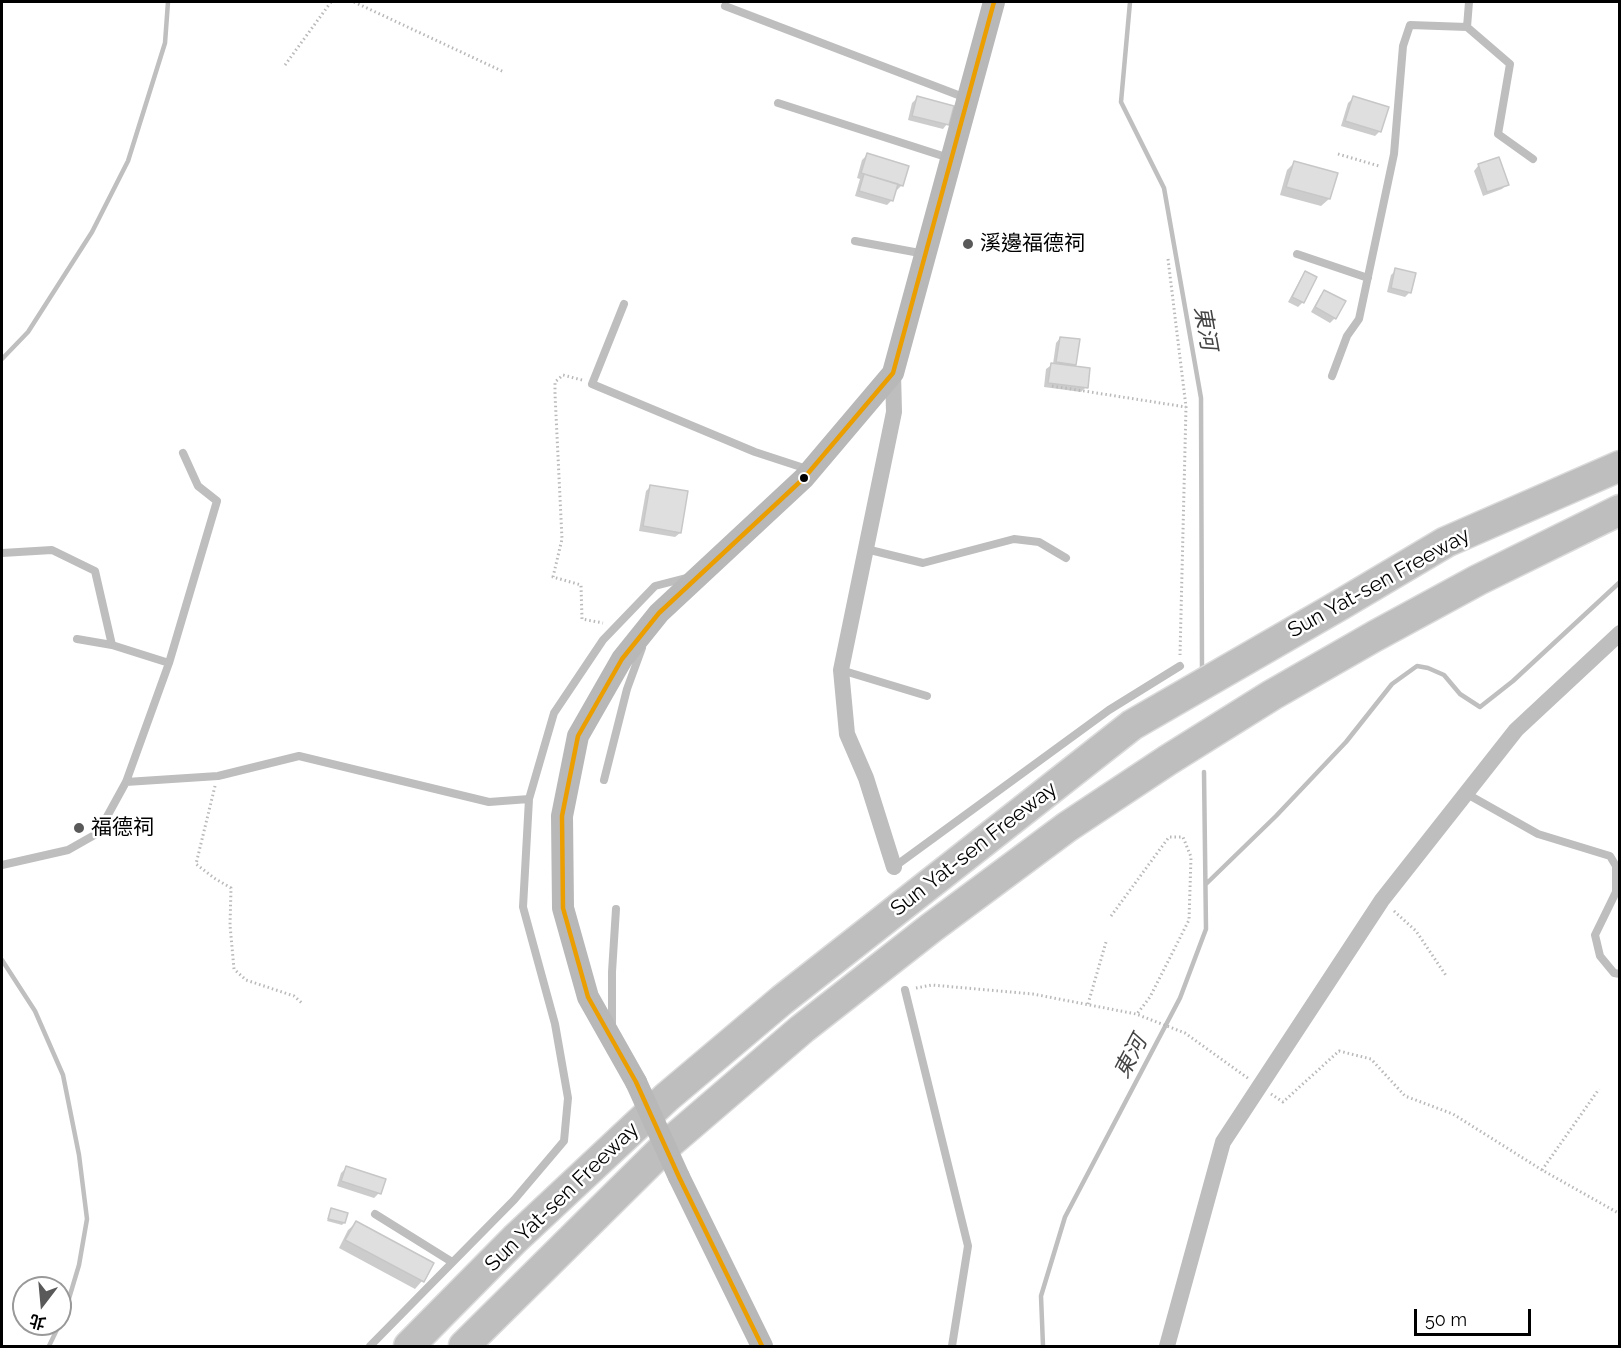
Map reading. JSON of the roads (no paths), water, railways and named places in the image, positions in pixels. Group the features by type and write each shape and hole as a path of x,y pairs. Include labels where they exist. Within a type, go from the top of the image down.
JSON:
{"highway":[{"name":"Sun Yat-sen Freeway","path":"409,1347 514,1239 667,1097 782,1000 1195,678 1340,605 1446,542 1620,466"},
{"name":"Sun Yat-sen Freeway","path":"464,1347 668,1144 802,1029 931,928 1067,827 1203,737 1272,695 1478,580 1620,510"}],"street":[{"path":"894,867 866,778 847,734 841,670 894,411 893,374 994,2"},
{"path":"762,1347 679,1177 636,1082 588,997 563,908 562,816 578,736 622,659 659,613 811,470 893,374"},
{"path":"1167,1347 1223,1142 1382,900 1516,730 1620,633"}],"lane":[{"path":"1467,27 1469,2"},
{"path":"725,6 968,98"},
{"path":"1332,376 1347,336 1359,319 1394,154 1403,46 1410,25 1467,27 1510,64 1498,134 1533,159"},
{"path":"778,104 951,158"},
{"path":"855,242 926,254"},
{"path":"1297,254 1368,278"},
{"path":"624,304 592,384 755,452 811,470"},
{"path":"2,865 68,850 98,833 126,782 169,663 217,501 198,486 183,453"},
{"path":"866,549 923,563 1014,539 1039,542 1066,558"},
{"path":"2,553 52,550 95,571 112,645"},
{"path":"370,1347 514,1200 564,1142 568,1098 555,1024 524,907 529,799 554,713 603,640 655,586 701,574"},
{"path":"604,780 627,689 650,625"},
{"path":"77,639 112,645 169,663"},
{"path":"841,670 927,696"},
{"path":"894,867 1109,710 1195,678"},
{"path":"126,782 218,776 299,756 489,802 529,799"},
{"path":"1467,794 1538,834 1610,856 1616,866 1616,892 1595,934 1600,956 1614,973 1620,974"},
{"path":"613,1040 612,972 616,909"},
{"path":"905,990 968,1246 952,1347"},
{"path":"375,1214 452,1262"}],"waterway":[{"path":"2,359 28,332 92,232 128,161 165,43 168,2"},
{"name":"東河","path":"1130,2 1121,102 1164,188 1201,398 1202,671"},
{"path":"1206,884 1276,816 1346,742 1392,684 1417,666 1428,668 1444,675 1460,694 1480,707 1513,681 1620,582"},
{"name":"東河","path":"1043,1346 1041,1296 1065,1217 1180,998 1206,929 1204,772"},
{"path":"2,960 35,1011 63,1075 79,1155 87,1219 79,1265 64,1315 49,1346"}],"place":[{"name":"溪邊福德祠","path":"968,244"},
{"name":"福德祠","path":"79,828"}]}
